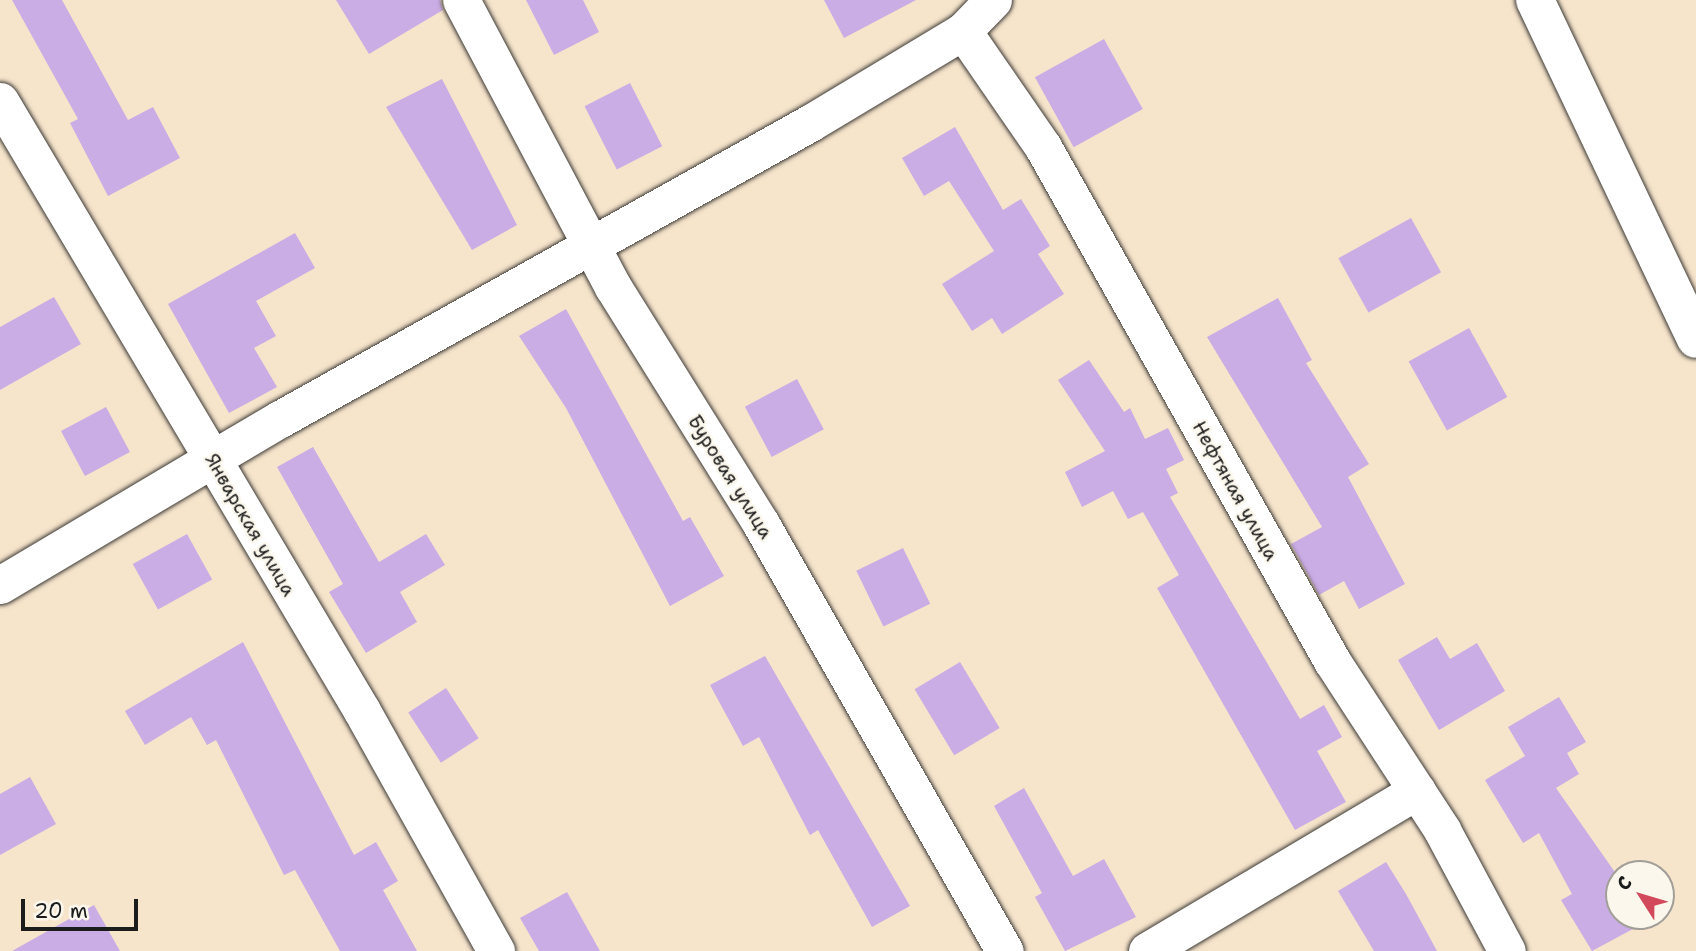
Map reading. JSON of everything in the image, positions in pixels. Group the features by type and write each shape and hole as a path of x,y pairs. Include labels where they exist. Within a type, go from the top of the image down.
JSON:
{"main road":[{"path":"1535,0 1614,176 1696,339"}],"street":[{"name":"Буровая улица","path":"461,0 592,245 788,570 1004,951"},
{"path":"0,585 213,460 963,31 993,0"},
{"name":"Нефтяная улица","path":"963,31 1043,147 1332,662 1417,791 1507,951"},
{"name":"Январская улица","path":"0,100 175,405 213,460 496,951"},
{"path":"1147,951 1417,791"}],"building":[{"path":"12,0 62,0 128,120 153,107 180,158 108,196 70,123 78,119"},
{"path":"336,0 440,0 443,10 369,54"},
{"path":"526,0 583,0 599,32 554,55"},
{"path":"824,0 916,0 844,38"},
{"path":"1104,39 1143,109 1074,147 1035,77"},
{"path":"442,79 517,225 472,250 386,107"},
{"path":"630,83 662,146 617,169 585,106"},
{"path":"955,127 1003,210 1021,199 1050,246 1038,254 1064,294 1002,334 992,318 972,331 942,284 994,251 949,181 924,196 902,158"},
{"path":"1411,218 1441,272 1368,312 1338,258"},
{"path":"295,233 315,268 256,301 276,336 254,348 277,387 229,413 168,304"},
{"path":"54,297 81,344 0,390 0,327"},
{"path":"1278,298 1312,360 1306,363 1369,464 1348,477 1405,584 1359,609 1344,581 1319,595 1291,544 1322,527 1207,337"},
{"path":"566,309 683,521 690,517 724,576 670,606 566,408 519,336"},
{"path":"1469,328 1507,397 1447,431 1409,361"},
{"path":"1089,360 1124,412 1130,408 1145,439 1168,428 1184,460 1166,469 1178,493 1170,497 1300,719 1324,705 1342,737 1317,751 1346,802 1295,830 1157,588 1179,575 1143,512 1128,519 1113,491 1082,507 1065,472 1105,451 1058,380"},
{"path":"797,379 824,429 772,457 745,407"},
{"path":"106,407 130,452 85,476 61,431"},
{"path":"313,447 379,562 426,534 445,565 400,592 417,622 366,653 329,592 343,584 277,467"},
{"path":"187,534 212,579 158,610 133,564"},
{"path":"903,548 930,604 883,627 856,571"},
{"path":"1437,637 1450,659 1477,643 1505,691 1439,730 1398,660"},
{"path":"243,642 354,855 376,842 398,881 383,890 417,951 340,951 295,870 284,875 216,740 207,745 191,717 145,745 125,711"},
{"path":"765,656 910,906 872,927 818,830 810,835 759,737 743,746 710,685"},
{"path":"960,662 1000,728 954,755 915,689"},
{"path":"446,688 479,738 441,763 408,713"},
{"path":"1559,697 1586,742 1567,753 1579,774 1556,788 1606,860 1605,930 1631,930 1592,951 1561,900 1572,894 1539,833 1523,843 1485,780 1525,756 1508,727"},
{"path":"30,777 56,824 0,855 0,794"},
{"path":"1024,788 1073,876 1104,859 1136,917 1065,951 1035,897 1042,893 994,806"},
{"path":"1386,862 1437,951 1374,951 1338,891"},
{"path":"567,892 600,951 539,951 520,918"},
{"path":"94,905 120,951 12,951"}]}
